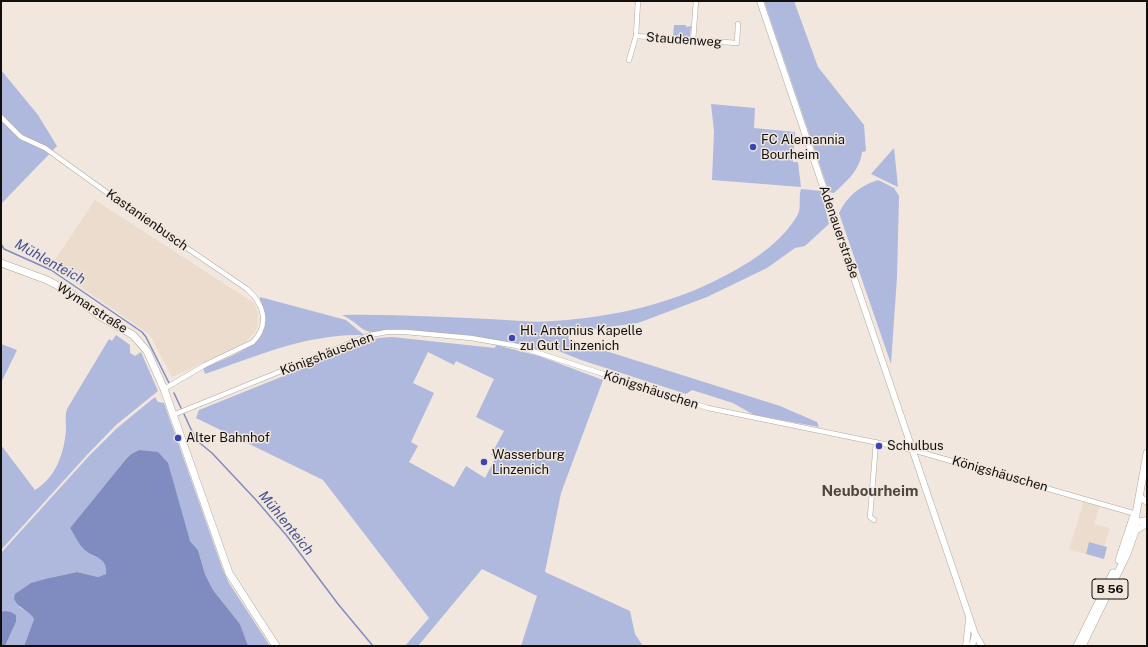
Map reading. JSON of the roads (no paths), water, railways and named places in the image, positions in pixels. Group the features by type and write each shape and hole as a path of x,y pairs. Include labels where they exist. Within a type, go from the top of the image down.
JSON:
{"main road":[{"name":"Wymarstraße","path":"1,263 47,280 68,291 101,317 127,331 139,340 147,351 164,389 229,572 276,646"},
{"name":"B 56","path":"1078,646 1127,554 1135,523 1147,453"}],"street":[{"path":"629,60 636,36 638,1"},
{"path":"693,41 696,1"},
{"name":"Adenauerstraße","path":"760,1 969,617 975,634 982,646"},
{"name":"Staudenweg","path":"636,36 737,43 738,24"},
{"name":"Kastanienbusch","path":"1,117 21,137 45,148 134,212 247,289 259,301 263,314 262,327 255,340 247,346 205,365 164,389"},
{"name":"Königshäuschen","path":"173,415 370,335 399,332 470,338 512,345 708,408 913,450 1135,523"},
{"path":"874,520 870,517 876,442"},
{"path":"1140,497 1147,502"},
{"path":"1135,523 1147,520"},
{"path":"1135,523 1147,524"},
{"path":"966,646 969,617"},
{"path":"972,646 975,634"}],"waterway":[{"name":"Mühlenteich","path":"1,244 4,249 51,270 142,332 169,383"},
{"name":"Mühlenteich","path":"174,393 181,408"},
{"name":"Mühlenteich","path":"184,414 196,440 212,453 287,536 338,604 373,646"}],"place":[{"name":"FC Alemannia Bourheim","path":"753,147"},
{"name":"Hl. Antonius Kapelle zu Gut Linzenich","path":"512,338"},
{"name":"Alter Bahnhof","path":"178,438"},
{"name":"Schulbus","path":"879,446"},
{"name":"Wasserburg Linzenich","path":"484,462"}],"district":[{"name":"Neubourheim","path":"870,491"}]}
